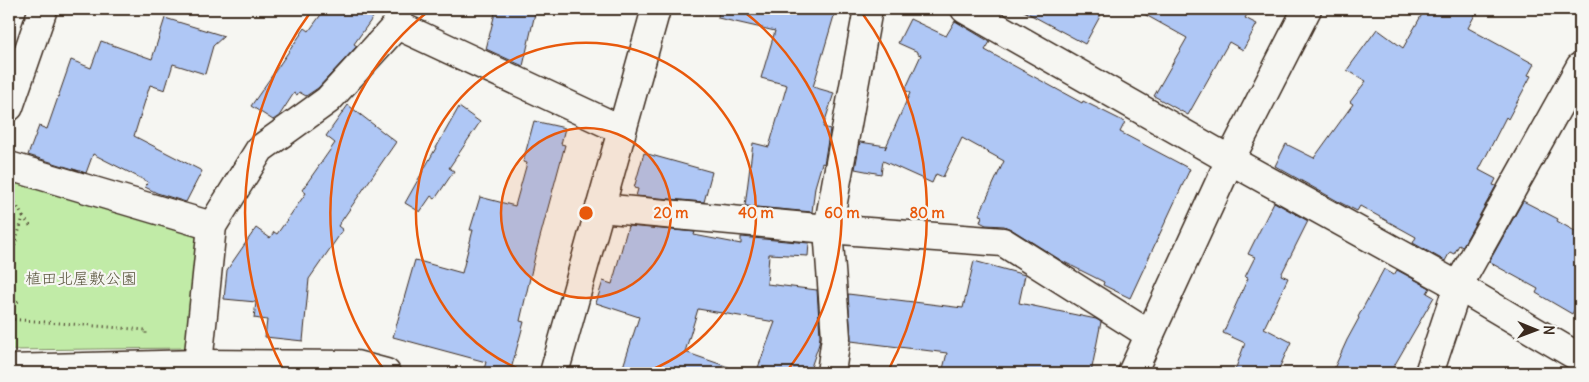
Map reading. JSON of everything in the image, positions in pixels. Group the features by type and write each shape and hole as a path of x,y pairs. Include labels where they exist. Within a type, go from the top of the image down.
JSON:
{"street":[{"path":"9,107 42,9"},
{"path":"554,373 656,9"},
{"path":"831,373 836,337 828,229 868,9"},
{"path":"965,9 1230,160 1458,286 1580,358"},
{"path":"1132,373 1298,12"},
{"path":"198,364 212,226 260,149 328,100 398,17 622,130"},
{"path":"1429,373 1458,286 1580,67"},
{"path":"9,166 212,226"},
{"path":"600,208 828,229 1003,242 1150,335"},
{"path":"9,369 198,364 356,364 386,373"}],"path":[{"path":"9,192 32,228"},
{"path":"9,265 23,216"},
{"path":"9,307 20,300"},
{"path":"9,319 146,330 145,366"}],"green space":[{"name":"植田北屋敷公園","path":"9,180 197,236 186,348 9,350"}],"building":[{"path":"325,9 379,9 354,44 357,46 318,88 306,96 299,92 297,95 294,93 279,116 273,120 251,106 305,28 309,31"},
{"path":"496,9 536,9 523,66 486,49"},
{"path":"719,9 836,9 813,87 834,93 823,127 830,129 824,164 822,163 815,187 812,212 745,206 753,143 769,147 787,85 761,78 775,31 718,18"},
{"path":"1020,9 1104,9 1085,44"},
{"path":"1135,9 1250,9 1245,18 1257,24 1243,50 1229,42 1188,115 1154,96 1187,38"},
{"path":"1425,9 1478,9 1468,28 1534,64 1528,75 1531,76 1508,119 1506,117 1479,170 1496,179 1493,185 1496,186 1462,247 1459,245 1454,254 1450,252 1445,261 1413,243 1416,237 1360,206 1357,211 1341,203 1275,166 1286,144 1314,158 1353,104 1350,102 1366,81 1347,70 1377,29 1403,48"},
{"path":"165,18 224,36 213,46 205,74 173,64 165,90 150,85 134,136 202,171 186,202 157,193 145,187 148,182 93,154 86,173 28,155 39,126 47,129 71,60 91,68 101,41 152,59"},
{"path":"910,19 946,36 955,21 990,42 985,50 1082,103 1083,101 1125,122 1120,132 1190,169 1130,298 1103,285 1104,282 1062,261 1011,229 1004,226 986,225 980,222 982,216 979,215 1004,161 962,138 943,177 936,174 932,183 883,161 881,174 855,169 860,142 886,146 885,149 910,93 905,90 921,55 898,43"},
{"path":"348,105 396,142 338,226 343,230 309,279 303,341 265,337 267,320 254,318 256,302 224,299 227,270 256,228 270,238 274,232 277,234 306,193 302,190 335,143 326,136"},
{"path":"459,107 480,122 449,168 454,171 435,199 431,196 420,212 405,203"},
{"path":"534,121 565,128 561,144 565,145 536,252 520,321 524,322 510,373 483,373 486,362 393,337 415,260 462,273 473,230 470,230 480,197 515,206 527,163 523,162"},
{"path":"644,153 712,172 704,202 636,196 638,189 634,188"},
{"path":"1523,201 1558,219 1557,221 1580,234 1580,299 1572,314 1536,293 1538,289 1489,262"},
{"path":"1274,202 1308,221 1281,275 1288,278 1264,328 1291,342 1277,373 1234,373 1245,343 1223,333 1248,278 1245,277 1255,257 1248,254"},
{"path":"628,226 695,232 694,235 741,244 741,237 809,243 808,256 769,254 767,284 817,290 820,336 809,373 756,373 775,322 698,309 685,352 737,370 737,373 621,373 639,317 596,303 603,281 612,284"},
{"path":"974,261 1025,275 1019,303 1096,319 1101,322 1091,373 942,373 947,353 851,341 848,294 963,308"},
{"path":"1384,269 1394,275 1397,270 1430,288 1427,293 1434,297 1390,373 1332,373 1358,317"}]}
